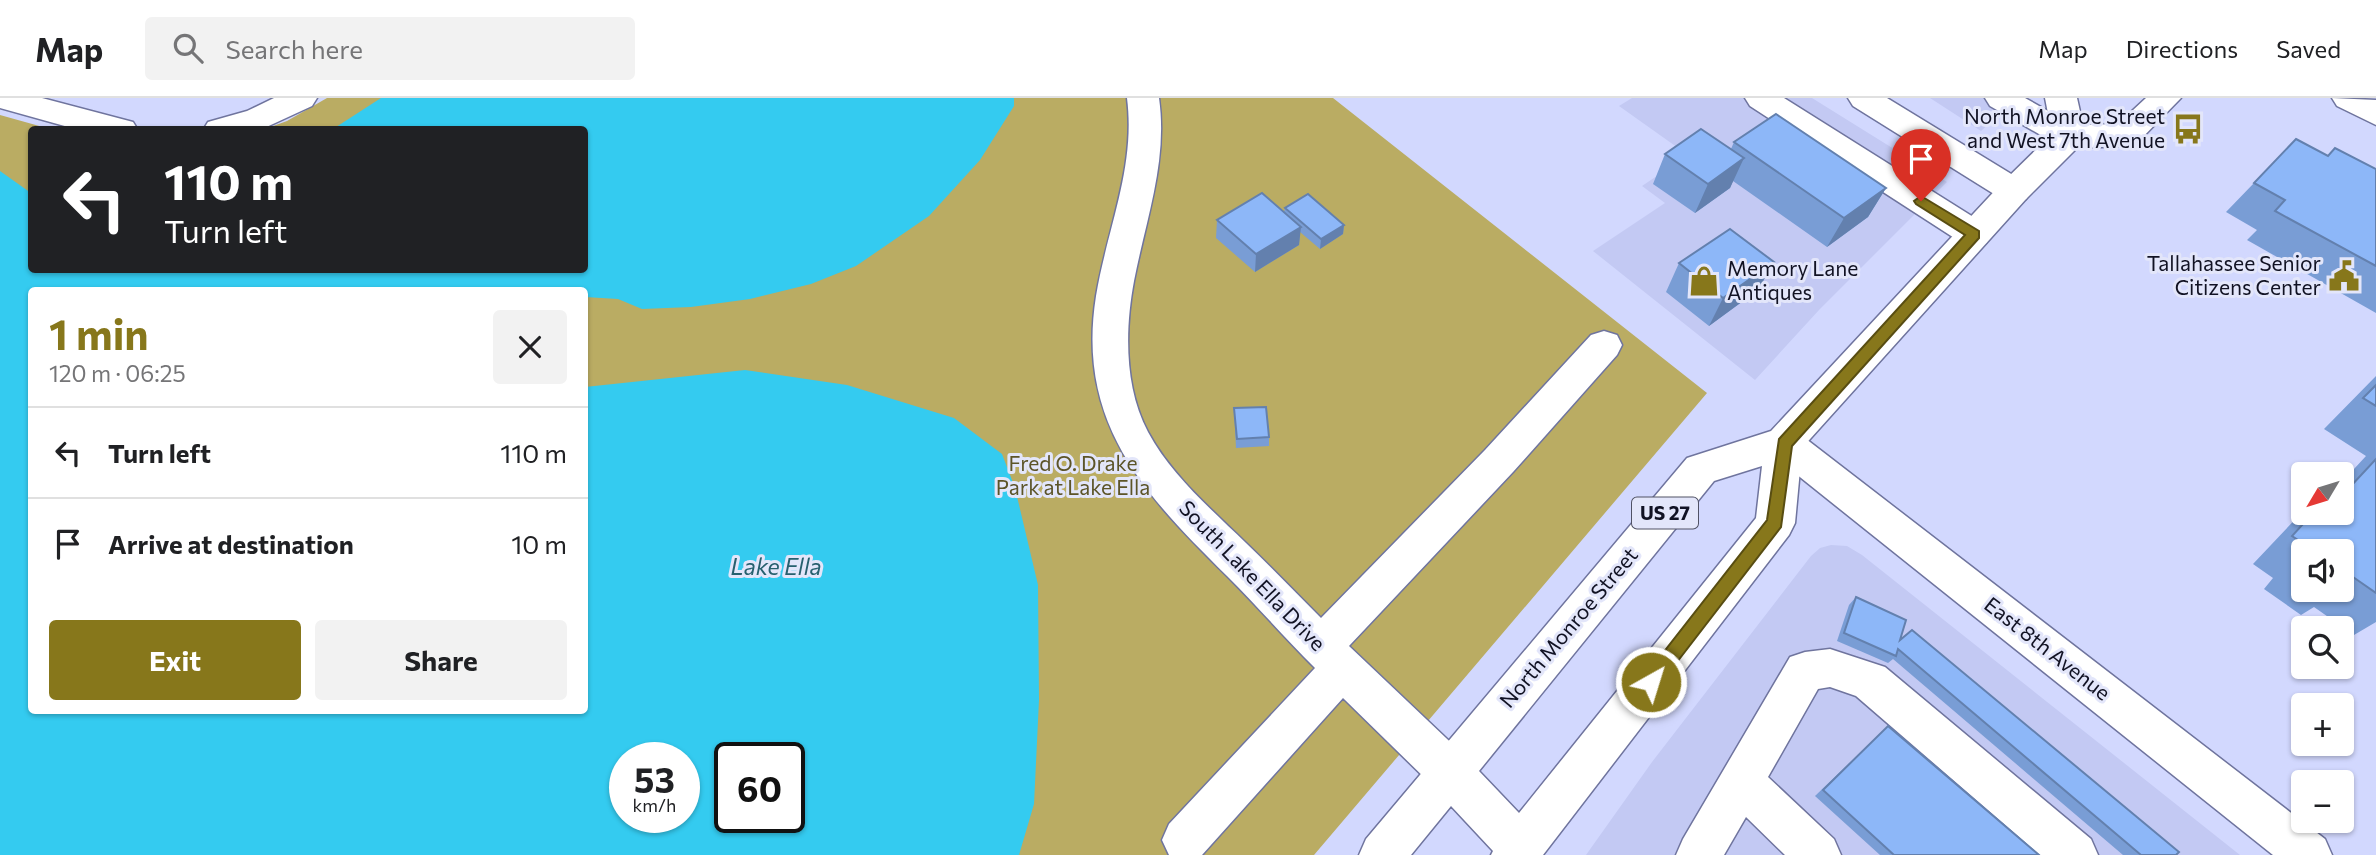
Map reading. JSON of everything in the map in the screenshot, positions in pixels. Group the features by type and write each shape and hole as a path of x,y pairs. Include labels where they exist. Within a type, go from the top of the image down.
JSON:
{"main road":[{"path":"2,98 111,117"},
{"path":"233,126 258,119 301,98"},
{"name":"South Lake Ella Drive","path":"1143,98 1145,157 1111,321 1112,373 1118,405 1142,454 1168,489 1332,658 1449,771 1521,853"},
{"path":"1761,98 1974,234"},
{"path":"1864,98 2014,191"},
{"path":"2001,98 2069,137 2126,135 2165,98"},
{"path":"2061,98 2069,137"},
{"path":"2348,98 2376,114"},
{"path":"1521,853 1775,523 1784,443 2014,191 2069,137"},
{"path":"1185,840 1332,658 1499,461 1604,345"},
{"name":"North Monroe Street","path":"1382,855 1701,469 1784,443"},
{"name":"East 8th Avenue","path":"1784,443 2309,855"},
{"path":"1706,852 1741,782 1805,671 1829,668 1870,681 2074,855"},
{"path":"1741,782 1818,855"}],"shaded area":[{"path":"1632,98 1812,98 1947,182 1819,310 1755,380 1593,251 1665,203 1642,186 1688,155 1619,106"},
{"path":"1930,98 2017,98 1981,131"},
{"path":"1831,545 1847,546 1862,555 2240,855 1586,855 1652,762 1811,556 1820,548"}],"green space":[{"name":"Fred O. Drake Park at Lake Ella","path":"327,98 1333,98 1707,393 1314,855 0,855 0,115 39,126 28,126 28,273 588,273 588,126 273,126"}],"water":[{"name":"Lake Ella","path":"381,98 1014,98 1014,106 980,160 929,216 856,266 811,284 750,299 691,307 642,309 618,299 588,297 588,287 28,287 28,714 588,714 588,387 745,370 847,385 954,418 1002,454 1015,488 1038,585 1039,700 1034,804 1019,855 0,855 0,171 28,191 28,273 588,273 588,126 338,126"}],"building":[{"path":"1776,114 1886,188 1844,218 1734,142"},
{"path":"1701,129 1744,158 1708,184 1665,154"},
{"path":"2296,139 2328,156 2335,148 2376,169 2376,266 2275,211 2285,200 2254,183"},
{"path":"1262,193 1301,227 1256,254 1217,220"},
{"path":"1308,194 1344,225 1321,239 1285,208"},
{"path":"1730,229 1774,262 1723,298 1679,263"},
{"path":"2376,385 2376,406 2363,398"},
{"path":"1266,407 1269,437 1237,439 1234,408"},
{"path":"2376,459 2376,593 2354,578 2354,539 2296,539 2292,536 2302,525 2354,525 2354,483"},
{"path":"1856,597 1906,620 1900,640 1912,630 2179,852 2176,855 2141,855 1898,649 1896,656 1844,633"},
{"path":"1888,726 2039,855 1894,855 1823,790"}],"place":[{"name":"North Monroe Street and West 7th Avenue","path":"2188,129"},
{"name":"Tallahassee Senior Citizens Center","path":"2344,276"},
{"name":"Memory Lane Antiques","path":"1704,281"}],"route":[{"path":"1651,682 1775,523 1784,443 1974,234 1921,201"}]}
